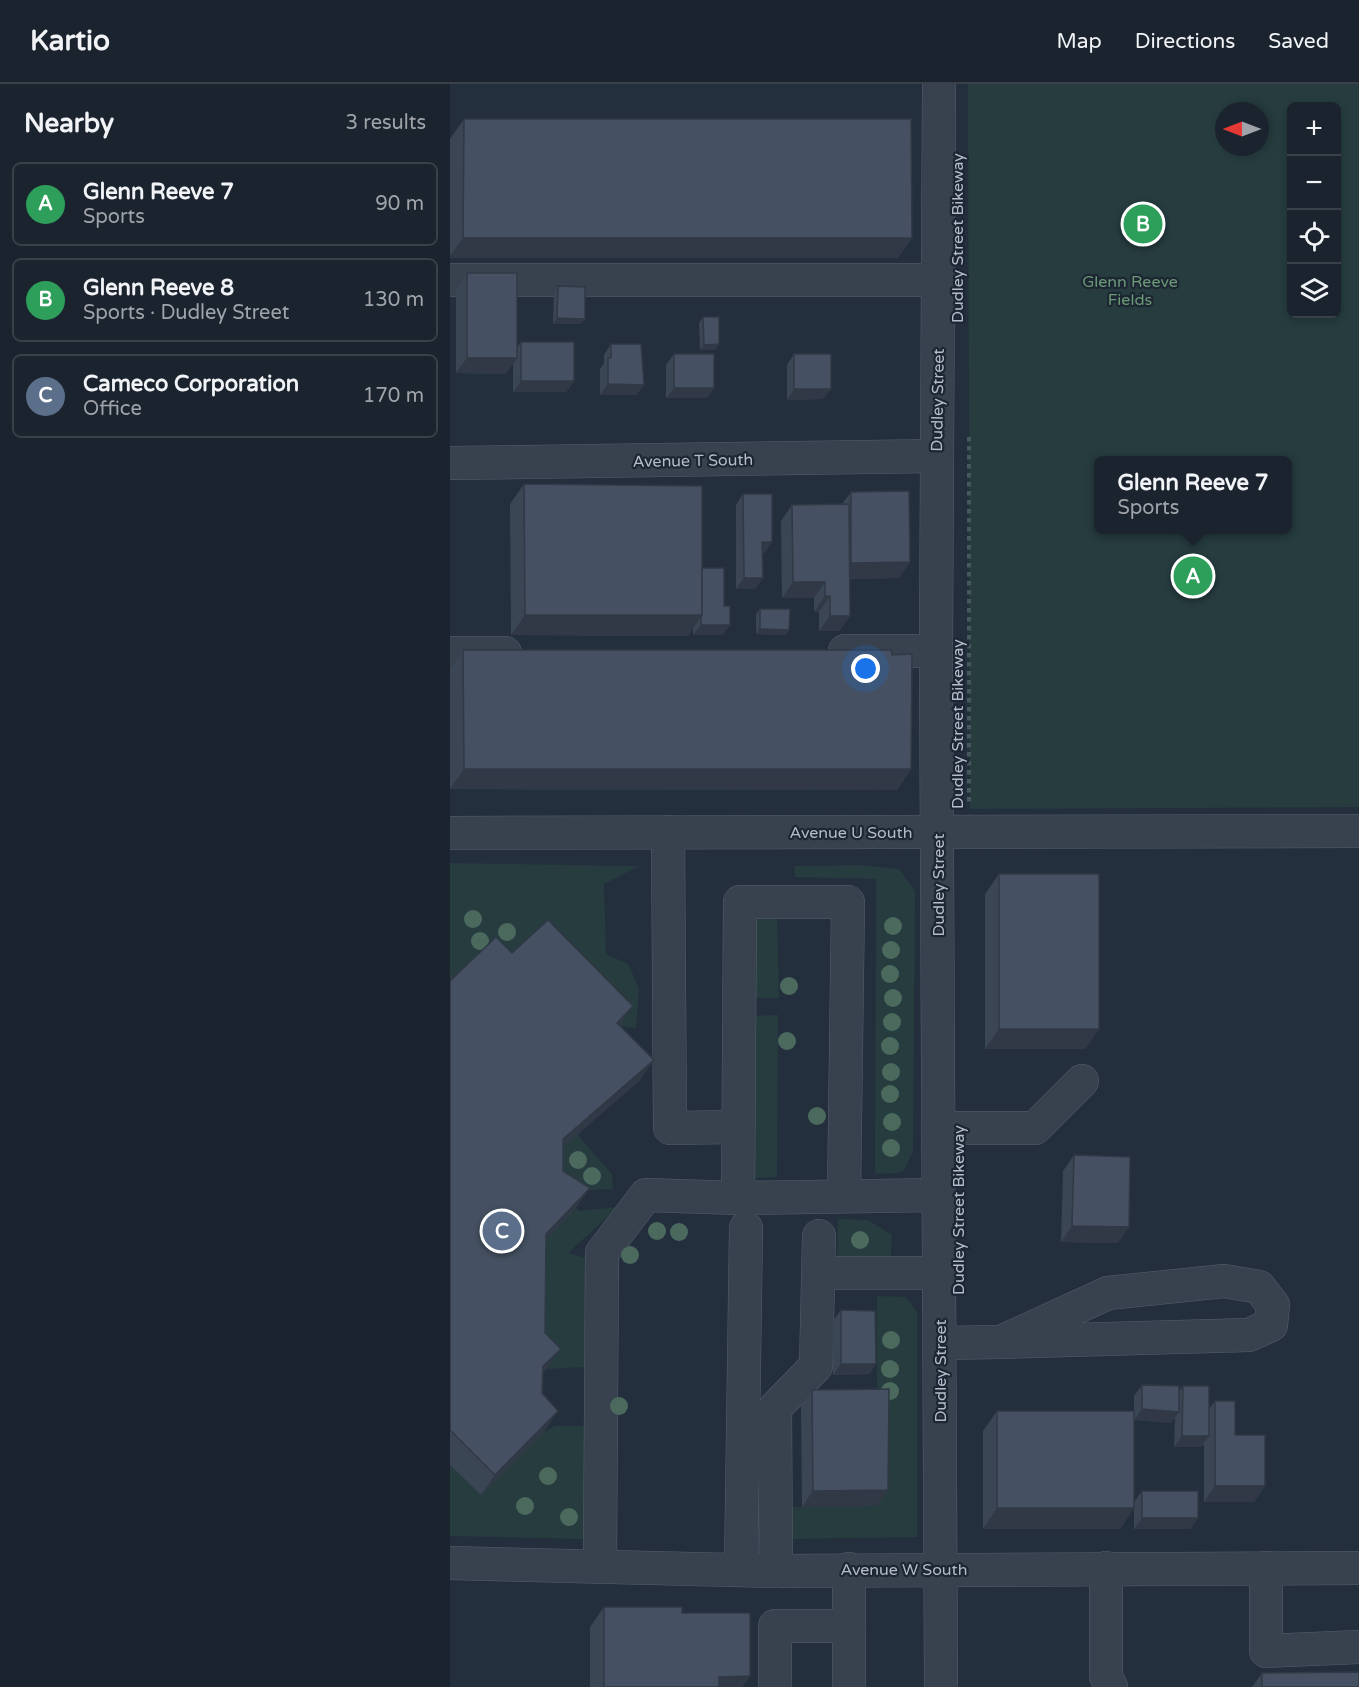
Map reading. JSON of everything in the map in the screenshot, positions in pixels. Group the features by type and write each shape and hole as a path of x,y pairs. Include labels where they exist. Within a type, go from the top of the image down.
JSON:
{"street":[{"name":"Dudley Street","path":"939,84 936,651 954,831 939,1128 941,1687"},
{"path":"450,280 939,280"},
{"name":"Avenue T South","path":"450,463 937,456"},
{"path":"818,651 936,651"},
{"path":"450,653 533,653"},
{"name":"Avenue U South","path":"450,833 1359,831"},
{"path":"669,832 670,1128 738,1127"},
{"path":"741,1569 742,1213 738,1127 740,902 848,902 844,1196"},
{"path":"939,1128 1035,1128 1082,1081"},
{"path":"600,1566 603,1253 646,1195 742,1213 844,1196 939,1195"},
{"path":"776,1570 774,1408 816,1366 819,1236"},
{"path":"819,1273 939,1273"},
{"path":"939,1343 1001,1342 1249,1335 1271,1325 1274,1305 1258,1287 1224,1281 1108,1293 1001,1342"},
{"name":"Avenue W South","path":"450,1563 776,1570 1359,1568"},
{"path":"1106,1568 1106,1676 1111,1687"},
{"path":"1266,1568 1266,1651 1359,1647"},
{"path":"849,1569 849,1687"},
{"path":"775,1687 775,1626 849,1626"}],"path":[{"name":"Dudley Street Bikeway","path":"954,831 969,427"}],"green space":[{"name":"Glenn Reeve Fields","path":"968,84 1359,84 1359,807 970,809"},
{"path":"450,863 639,866 604,884 606,954 628,964 639,988 636,1028 450,988"},
{"path":"857,865 899,869 915,891 913,1151 904,1170 897,1173 875,1174 876,879 795,877 794,866"},
{"path":"747,913 777,915 779,998 749,998"},
{"path":"778,1015 777,1177 749,1178 749,1016"},
{"path":"577,1134 612,1174 613,1189 548,1192 549,1159"},
{"path":"618,1207 568,1253 591,1259 586,1367 547,1369 532,1255 576,1208 579,1211"},
{"path":"838,1219 868,1220 892,1235 891,1257 837,1260"},
{"path":"877,1296 906,1297 917,1312 917,1537 788,1539 789,1507 877,1506"},
{"path":"555,1426 588,1426 586,1539 450,1536 450,1465 481,1495 544,1432"}],"building":[{"path":"464,119 911,119 912,238 463,238"},
{"path":"467,273 517,273 517,358 467,358"},
{"path":"558,286 585,287 585,319 557,318"},
{"path":"703,317 719,317 719,344 704,345"},
{"path":"521,342 574,342 574,381 521,381"},
{"path":"611,344 641,344 644,385 608,384 608,358 611,358"},
{"path":"674,354 714,354 714,388 674,388"},
{"path":"794,354 831,354 831,389 794,389"},
{"path":"524,484 702,486 702,615 525,615"},
{"path":"909,491 910,562 851,563 851,492"},
{"path":"743,494 772,494 772,542 762,542 763,578 744,578"},
{"path":"849,504 850,616 830,616 830,596 825,596 825,582 793,582 792,505"},
{"path":"702,568 724,568 724,606 730,606 730,625 701,625"},
{"path":"760,609 790,609 789,630 760,629"},
{"path":"463,650 891,650 892,655 912,654 911,769 464,769"},
{"path":"999,874 1099,874 1099,1029 999,1029"},
{"path":"548,920 633,1006 617,1023 654,1060 563,1139 563,1171 590,1188 546,1234 545,1333 561,1349 543,1366 542,1393 558,1411 495,1475 450,1430 450,981 496,937 512,953"},
{"path":"1074,1155 1130,1157 1129,1227 1072,1226"},
{"path":"841,1310 875,1311 876,1364 841,1364"},
{"path":"1142,1385 1179,1386 1179,1412 1142,1409"},
{"path":"1183,1386 1209,1386 1209,1436 1182,1436"},
{"path":"889,1389 888,1490 813,1491 812,1390"},
{"path":"1215,1401 1235,1401 1235,1435 1265,1435 1265,1486 1215,1486"},
{"path":"997,1411 1134,1411 1134,1508 997,1508"},
{"path":"1142,1491 1198,1491 1198,1518 1142,1518"},
{"path":"604,1607 682,1607 682,1613 750,1613 750,1676 719,1677 719,1687 604,1687"},
{"path":"1359,1672 1359,1687 1262,1687 1262,1673"}],"place":[{"name":"Glenn Reeve 8","path":"1143,224"},
{"name":"Glenn Reeve 7","path":"1193,576"},
{"name":"Cameco Corporation","path":"502,1231"}]}
